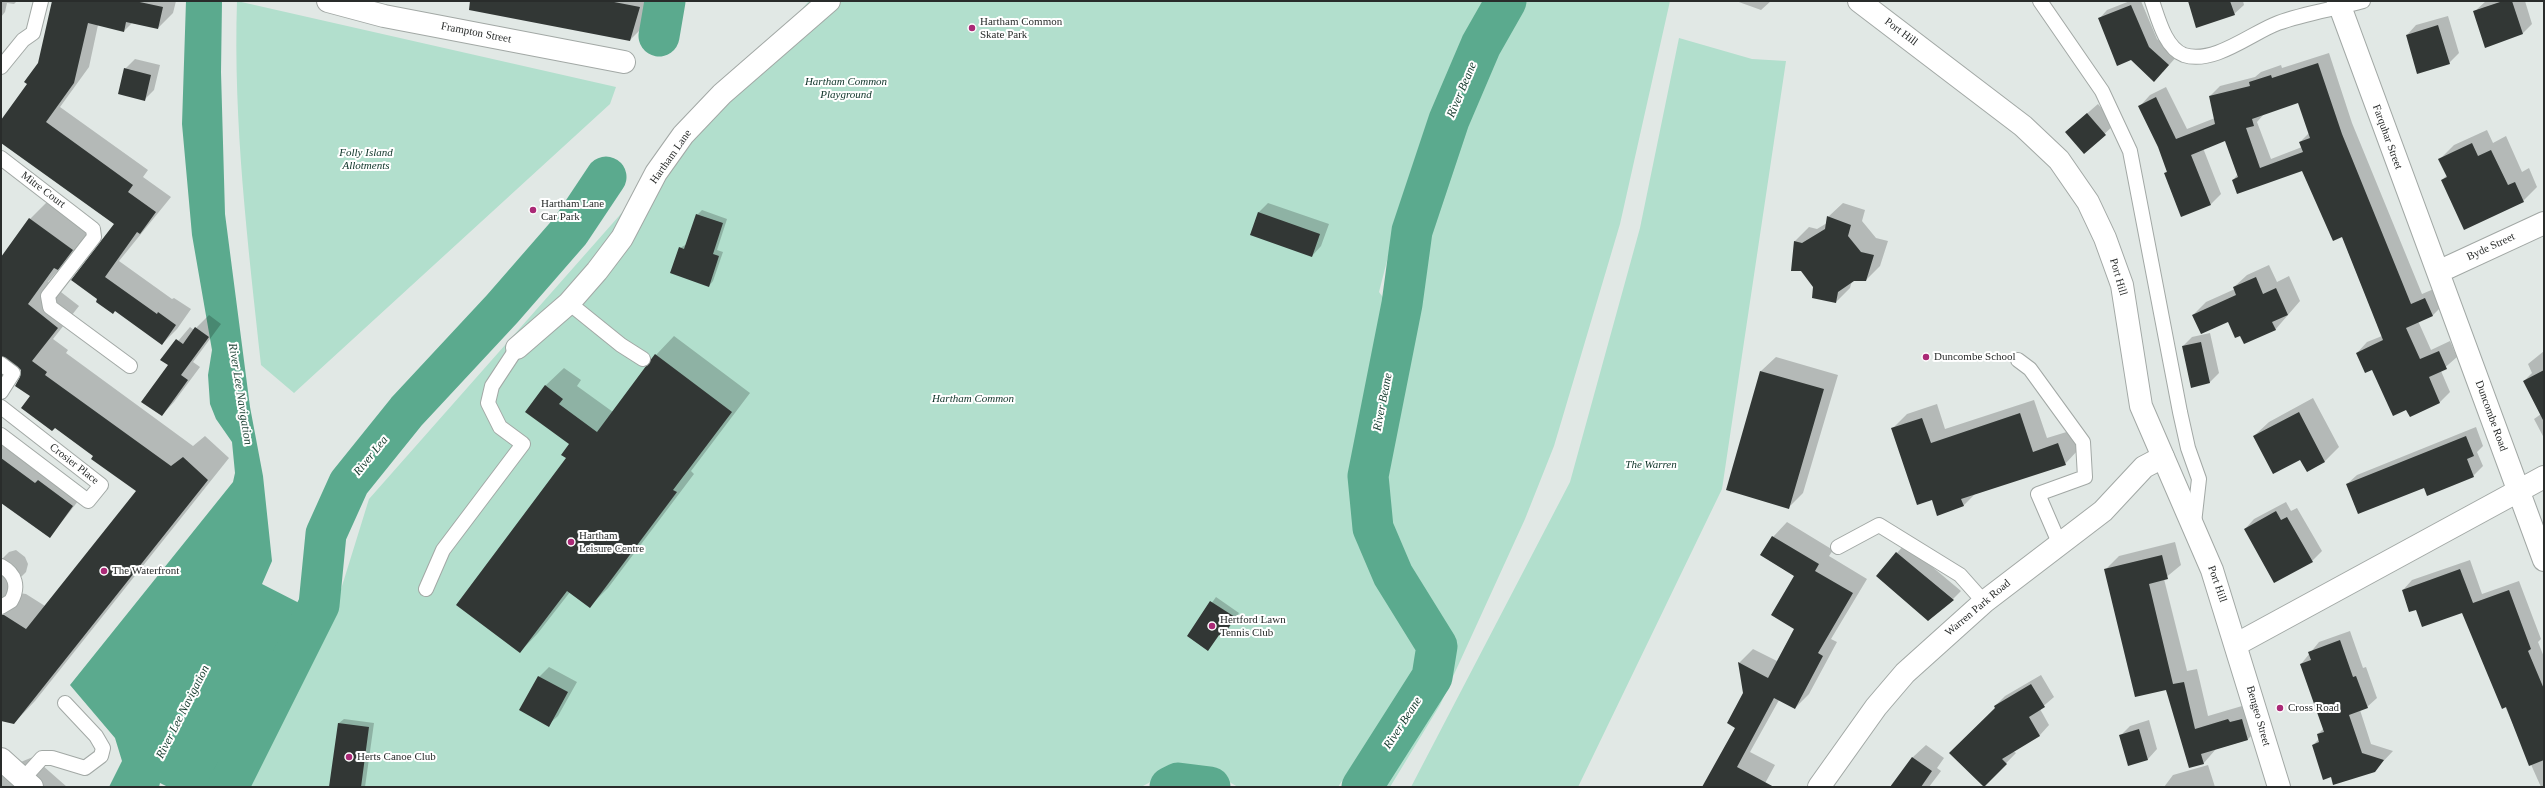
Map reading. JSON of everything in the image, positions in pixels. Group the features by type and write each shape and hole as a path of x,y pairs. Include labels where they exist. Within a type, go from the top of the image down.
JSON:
{"street":[{"name":"Frampton Street","path":"328,1 386,8 624,62"},
{"name":"Hartham Lane","path":"517,348 569,302 597,272 622,238 656,173 683,136 722,94 829,1"},
{"name":"Port Hill","path":"1859,1 2024,126 2059,160 2088,202 2105,238 2122,285 2141,406 2212,570 2237,644"},
{"name":"Farquhar Street","path":"2339,4 2438,272"},
{"name":"Byde Street","path":"2438,272 2544,223"},
{"name":"Duncombe Road","path":"2438,272 2544,560"},
{"name":"Warren Park Road","path":"1819,787 1876,707 1905,673 1984,602 2029,566 2060,545 2103,511 2144,467 2163,457"},
{"path":"2237,644 2544,477"},
{"name":"Bengeo Street","path":"2237,644 2279,787"},
{"path":"1,759 28,783"}],"lane":[{"path":"1,67 23,40 33,33 41,1"},
{"path":"2040,1 2102,91 2130,151 2180,412 2188,448 2199,479 2194,527"},
{"path":"2152,1 2163,31 2173,47 2184,55 2200,55 2226,50 2276,24 2339,4 2363,1"},
{"name":"Mitre Court","path":"1,158 93,229 94,237 48,296 48,302 50,307 130,366"},
{"path":"569,302 621,346 643,358"},
{"path":"426,588 443,550 523,444 500,427 488,403 492,386 517,348"},
{"path":"2018,360 2030,369 2083,442 2085,477 2038,494 2060,545"},
{"path":"1,364 13,373 1,392"},
{"name":"Crosier Place","path":"1,407 101,485 88,500 1,435"},
{"path":"1838,546 1879,525 1960,576 1984,602"},
{"path":"1,566 13,577 16,585 11,601 1,607"},
{"path":"28,783 42,758 52,758 85,768 101,756 103,748 96,736 65,703"}],"green space":[{"name":"Folly Island Allotments","path":"237,1 616,87 610,104 294,393 261,365 239,138 236,47"},
{"name":"Hartham Common","path":"809,1 1491,1 1464,46 1402,202 1379,292 1388,304 1352,478 1354,522 1358,545 1393,601 1419,628 1424,641 1425,652 1416,669 1338,787 1238,787 1208,770 1170,772 1141,787 245,787 329,628 369,499"},
{"path":"1522,1 1670,1 1620,224 1554,446 1525,519 1440,705 1390,787 1373,787 1447,660 1445,621 1410,570 1390,534 1384,492 1388,441 1401,392 1426,239 1482,71"},
{"name":"The Warren","path":"1679,38 1752,59 1786,61 1722,489 1578,787 1411,787 1570,482 1640,228"}],"water":[{"name":"River Lee Navigation","path":"186,1 222,1 221,72 225,214 250,407 263,476 272,561 262,584 307,607 214,787 168,787 160,783 159,787 109,787 122,761 115,738 70,685 233,482 235,473 232,442 216,419 210,404 208,375 212,350 192,235 182,124"}],"building":[{"path":"52,1 135,1 163,7 158,29 126,22 124,32 88,23 74,83 46,122 133,185 128,192 156,212 140,234 137,232 105,277 157,314 158,312 176,325 162,345 115,311 113,314 96,302 97,299 71,280 114,224 1,143 1,120 27,84 24,82 38,63"},
{"path":"470,1 609,1 640,7 630,41 469,10"},
{"path":"2188,1 2230,1 2235,15 2196,28"},
{"path":"2503,1 2512,1 2523,34 2485,48 2473,11"},
{"path":"2131,5 2149,47 2169,65 2154,82 2131,60 2117,66 2098,18"},
{"path":"2438,25 2450,64 2417,74 2406,35"},
{"path":"2318,63 2342,134 2411,304 2425,298 2433,316 2406,328 2420,359 2439,351 2447,369 2429,377 2440,403 2410,417 2406,410 2393,416 2372,370 2365,373 2356,353 2383,340 2342,237 2333,241 2302,171 2237,194 2232,180 2238,177 2225,141 2191,155 2211,205 2181,217 2164,173 2167,172 2158,147 2138,106 2156,97 2176,139 2215,124 2209,96 2250,86 2249,82 2271,75 2272,78","holes":["2298,103 2310,138 2299,142 2303,152 2260,168 2246,128 2254,126 2252,119"]},
{"path":"124,68 151,75 145,101 118,94"},
{"path":"2087,113 2106,135 2084,154 2065,132"},
{"path":"2472,143 2478,156 2491,150 2508,185 2515,182 2524,202 2464,230 2441,180 2447,177 2438,159"},
{"path":"1258,212 1320,234 1312,257 1250,235"},
{"path":"696,214 723,223 713,254 719,256 709,287 670,273 679,247 684,249"},
{"path":"1827,216 1851,225 1848,236 1861,252 1874,255 1866,281 1854,281 1838,292 1836,303 1812,298 1813,287 1801,271 1791,271 1794,241 1802,243 1825,229"},
{"path":"29,218 73,250 58,270 54,268 28,304 58,328 32,361 47,372 45,375 171,466 183,457 208,480 14,724 1,721 1,615 4,615 26,629 136,491 91,459 93,456 55,428 52,431 21,408 30,396 15,386 20,377 21,370 1,356 1,257"},
{"path":"2256,277 2263,294 2276,288 2288,315 2272,322 2276,330 2244,344 2240,336 2235,338 2228,322 2201,334 2192,315 2236,295 2233,287"},
{"path":"195,327 209,337 181,375 188,380 162,416 141,402 168,365 160,360 176,339 183,344"},
{"path":"2201,342 2210,383 2191,388 2182,346"},
{"name":"Hartham Leisure Centre","path":"655,354 732,412 673,490 677,492 590,608 567,591 520,653 456,605 566,458 561,455 569,444 525,412 545,385 563,399 559,404 597,432"},
{"path":"2544,370 2544,422 2523,381"},
{"path":"1760,371 1824,389 1789,509 1726,490"},
{"path":"2299,412 2325,462 2307,472 2300,460 2273,474 2253,436"},
{"path":"2020,413 2033,452 2058,443 2066,465 1961,499 1964,506 1937,516 1932,500 1917,505 1891,428 1922,418 1931,443"},
{"path":"2466,436 2474,456 2467,459 2474,477 2427,496 2424,488 2358,514 2346,484"},
{"path":"1,458 35,483 38,480 73,506 50,538 1,503"},
{"path":"2276,511 2281,520 2287,517 2313,562 2274,583 2244,529"},
{"path":"1772,536 1819,564 1815,571 1853,593 1818,653 1823,656 1795,709 1774,698 1737,767 1774,787 1702,787 1735,728 1727,723 1743,693 1738,662 1768,678 1794,629 1771,615 1794,576 1760,555"},
{"path":"1896,552 1954,600 1928,621 1876,576"},
{"path":"2162,555 2168,579 2149,584 2173,684 2184,682 2195,729 2228,719 2230,722 2242,719 2248,740 2201,754 2204,764 2189,768 2166,690 2135,697 2104,569"},
{"path":"2460,569 2473,603 2509,590 2531,649 2528,651 2544,689 2544,760 2529,766 2506,707 2502,709 2462,613 2422,627 2416,610 2409,612 2402,590"},
{"name":"Hertford Lawn Tennis Club","path":"1210,601 1235,617 1223,637 1219,635 1208,651 1187,636"},
{"path":"2340,640 2353,677 2356,676 2368,708 2349,715 2362,753 2384,760 2375,772 2333,785 2331,777 2323,780 2312,745 2319,742 2317,734 2324,732 2300,664 2311,660 2308,652"},
{"path":"538,676 568,692 549,727 519,710"},
{"path":"2031,684 2045,707 2029,717 2040,736 2002,759 2007,764 1984,787 1949,753 1995,708 1994,706"},
{"name":"Herts Canoe Club","path":"338,723 369,727 361,787 329,787"},
{"path":"2139,729 2148,760 2128,766 2119,735"},
{"path":"1912,757 1932,771 1921,787 1890,787"}],"waterway":[{"name":"River Lea","path":"659,36 665,1"},
{"name":"River Beane","path":"1362,787 1432,677 1437,646 1393,575 1373,528 1368,476 1402,304 1412,231 1449,120 1481,45 1506,1"},
{"name":"River Lea","path":"228,787 319,605 326,534 349,483 407,411 502,309 570,231 606,177"},
{"name":"River Beane","path":"1170,787 1178,783 1210,787"}],"place":[{"name":"Hartham Common Skate Park","path":"972,28"},
{"name":"Hartham Lane Car Park","path":"533,210"},
{"name":"Duncombe School","path":"1926,357"},
{"name":"Hartham Leisure Centre","path":"571,542"},
{"name":"The Waterfront","path":"104,571"},
{"name":"Hertford Lawn Tennis Club","path":"1212,626"},
{"name":"Cross Road","path":"2280,708"},
{"name":"Herts Canoe Club","path":"349,757"}],"park label":[{"name":"Hartham Common Playground","path":"846,88"}]}
